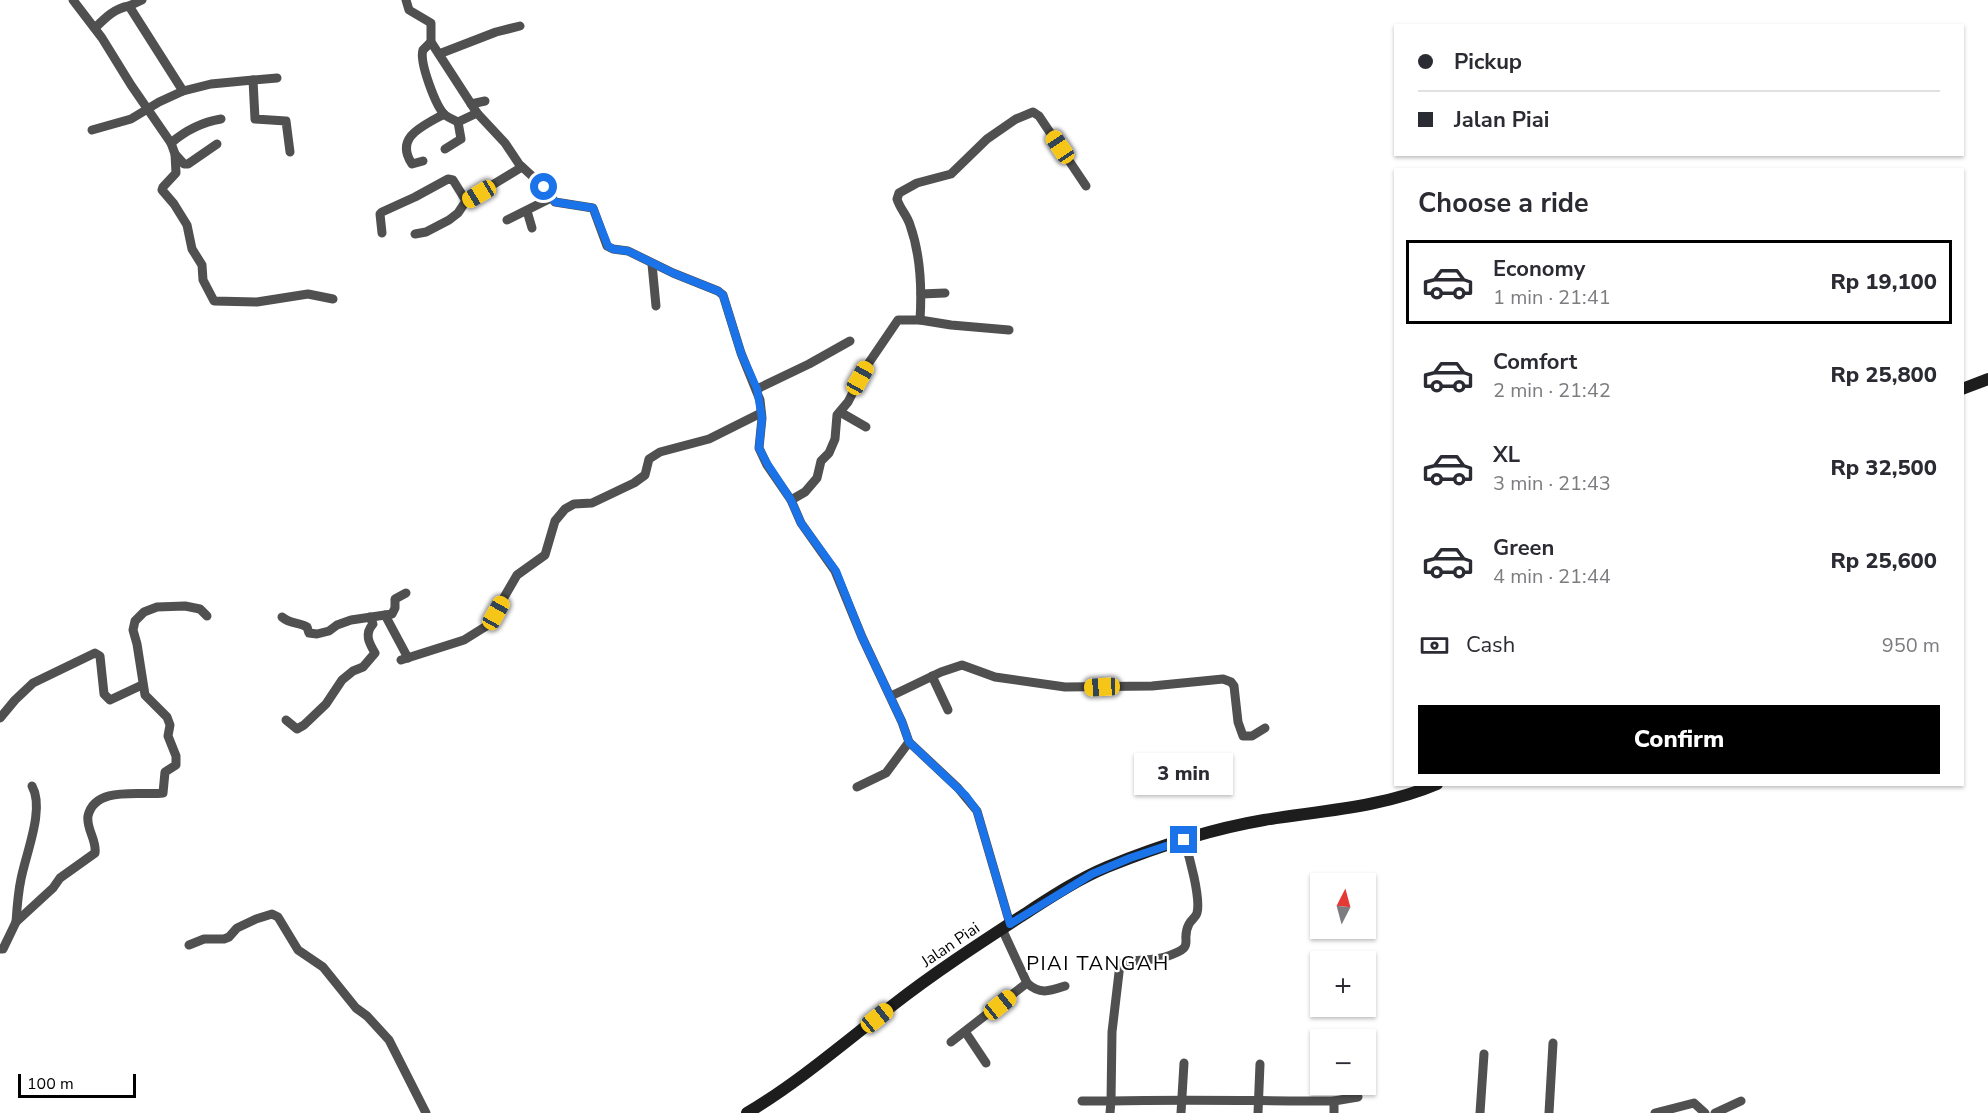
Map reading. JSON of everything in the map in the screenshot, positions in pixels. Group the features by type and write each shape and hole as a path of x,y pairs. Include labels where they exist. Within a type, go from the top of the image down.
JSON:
{"street":[{"path":"73,0 95,28 171,143 175,154 175,175 162,190 188,225 192,249 202,265 203,280 214,301 267,301 308,294 333,299"},
{"path":"95,28 109,14 142,0"},
{"path":"406,0 409,10 431,23 432,42 477,113 505,143 522,167 540,182 555,202 593,208 608,246 628,251 723,295 741,353 757,389 761,413 759,448 791,500 801,523 836,571 862,637 891,696 909,742 958,788 977,811 1006,926 1027,983 1040,992 1065,986"},
{"path":"129,6 183,91"},
{"path":"439,54 496,32 520,26"},
{"path":"432,42 423,50 421,60 429,84 444,114 458,122"},
{"path":"92,130 131,119 183,91 211,84 277,78"},
{"path":"253,80 255,119 286,121 290,152"},
{"path":"471,104 485,101"},
{"path":"920,320 921,294 912,232 897,200 899,193 905,188 951,174 987,139 1016,119 1033,112 1039,116 1086,186"},
{"path":"458,122 477,113"},
{"path":"423,161 412,164 405,147 412,135 444,114"},
{"path":"171,143 195,127 208,121 221,119"},
{"path":"445,149 461,139 458,122"},
{"path":"175,154 184,164 188,164 217,144"},
{"path":"415,234 426,232 454,216 466,201 522,167"},
{"path":"382,233 380,214 382,212 448,179 453,180 466,201"},
{"path":"507,220 551,198"},
{"path":"527,211 532,228"},
{"path":"652,264 656,306"},
{"path":"921,294 945,293"},
{"path":"791,500 805,492 817,478 821,460 829,453 835,439 837,415 848,402 866,367 894,324 902,319 1009,330"},
{"path":"757,389 850,341"},
{"path":"1964,388 1988,379"},
{"path":"840,412 866,428"},
{"path":"385,615 405,659 472,636 488,626 517,575 545,555 555,521 565,509 574,504 592,503 634,483 645,475 649,459 660,452 709,439 761,413"},
{"path":"282,617 288,622 307,627 309,633 317,634 351,620 392,614 395,599 406,593"},
{"path":"16,922 60,878 95,853 96,848 88,826 88,816 94,805 104,798 117,794 151,794 164,791 165,772 175,767 178,762 168,736 170,725 167,717 148,700 142,685 133,630 135,621 144,612 157,608 185,606 200,609 207,616"},
{"path":"286,720 297,729 304,725 326,704 342,680 370,660 375,653 368,640 369,629 373,624 370,617"},
{"path":"0,718 33,683 95,652 100,656 106,698 110,700 117,698 142,685"},
{"path":"891,696 932,676 962,665 995,677 1078,688 1152,686 1223,679 1232,682 1234,686 1242,735 1247,737 1265,728"},
{"path":"932,676 948,710"},
{"path":"857,787 882,777 896,762 909,742"},
{"path":"0,949 3,949 6,944 16,922 21,879 35,820 37,802 32,786"},
{"name":"Jalan Piai","path":"747,1113 825,1059 937,972 1006,926 1092,874 1130,858 1235,825 1336,811 1408,795 1432,786"},
{"path":"1110,1113 1112,1032 1120,964 1124,961 1163,958 1182,951 1186,946 1188,925 1197,913 1192,863 1184,840"},
{"path":"189,945 204,939 224,939 237,928 256,919 276,915 298,950 323,967 356,1008 389,1040 426,1113"},
{"path":"951,1042 966,1033 1027,983"},
{"path":"966,1033 986,1063"},
{"path":"1550,1113 1553,1043"},
{"path":"1480,1113 1484,1054"},
{"path":"1181,1113 1184,1063"},
{"path":"1258,1113 1260,1064"},
{"path":"1082,1101 1181,1099 1334,1101 1358,1097"},
{"path":"1334,1101 1334,1113"},
{"path":"1715,1113 1741,1101"},
{"path":"1655,1113 1694,1103 1705,1113"}],"district":[{"name":"PIAI TANGAH","path":"1098,963"}],"route":[{"path":"544,187 555,202 593,208 604,241 608,246 628,251 723,295 741,353 760,400 762,418 759,448 791,500 801,523 836,571 862,637 891,696 909,742 966,796 977,811 1010,924 1073,884 1106,867 1184,840"}]}
